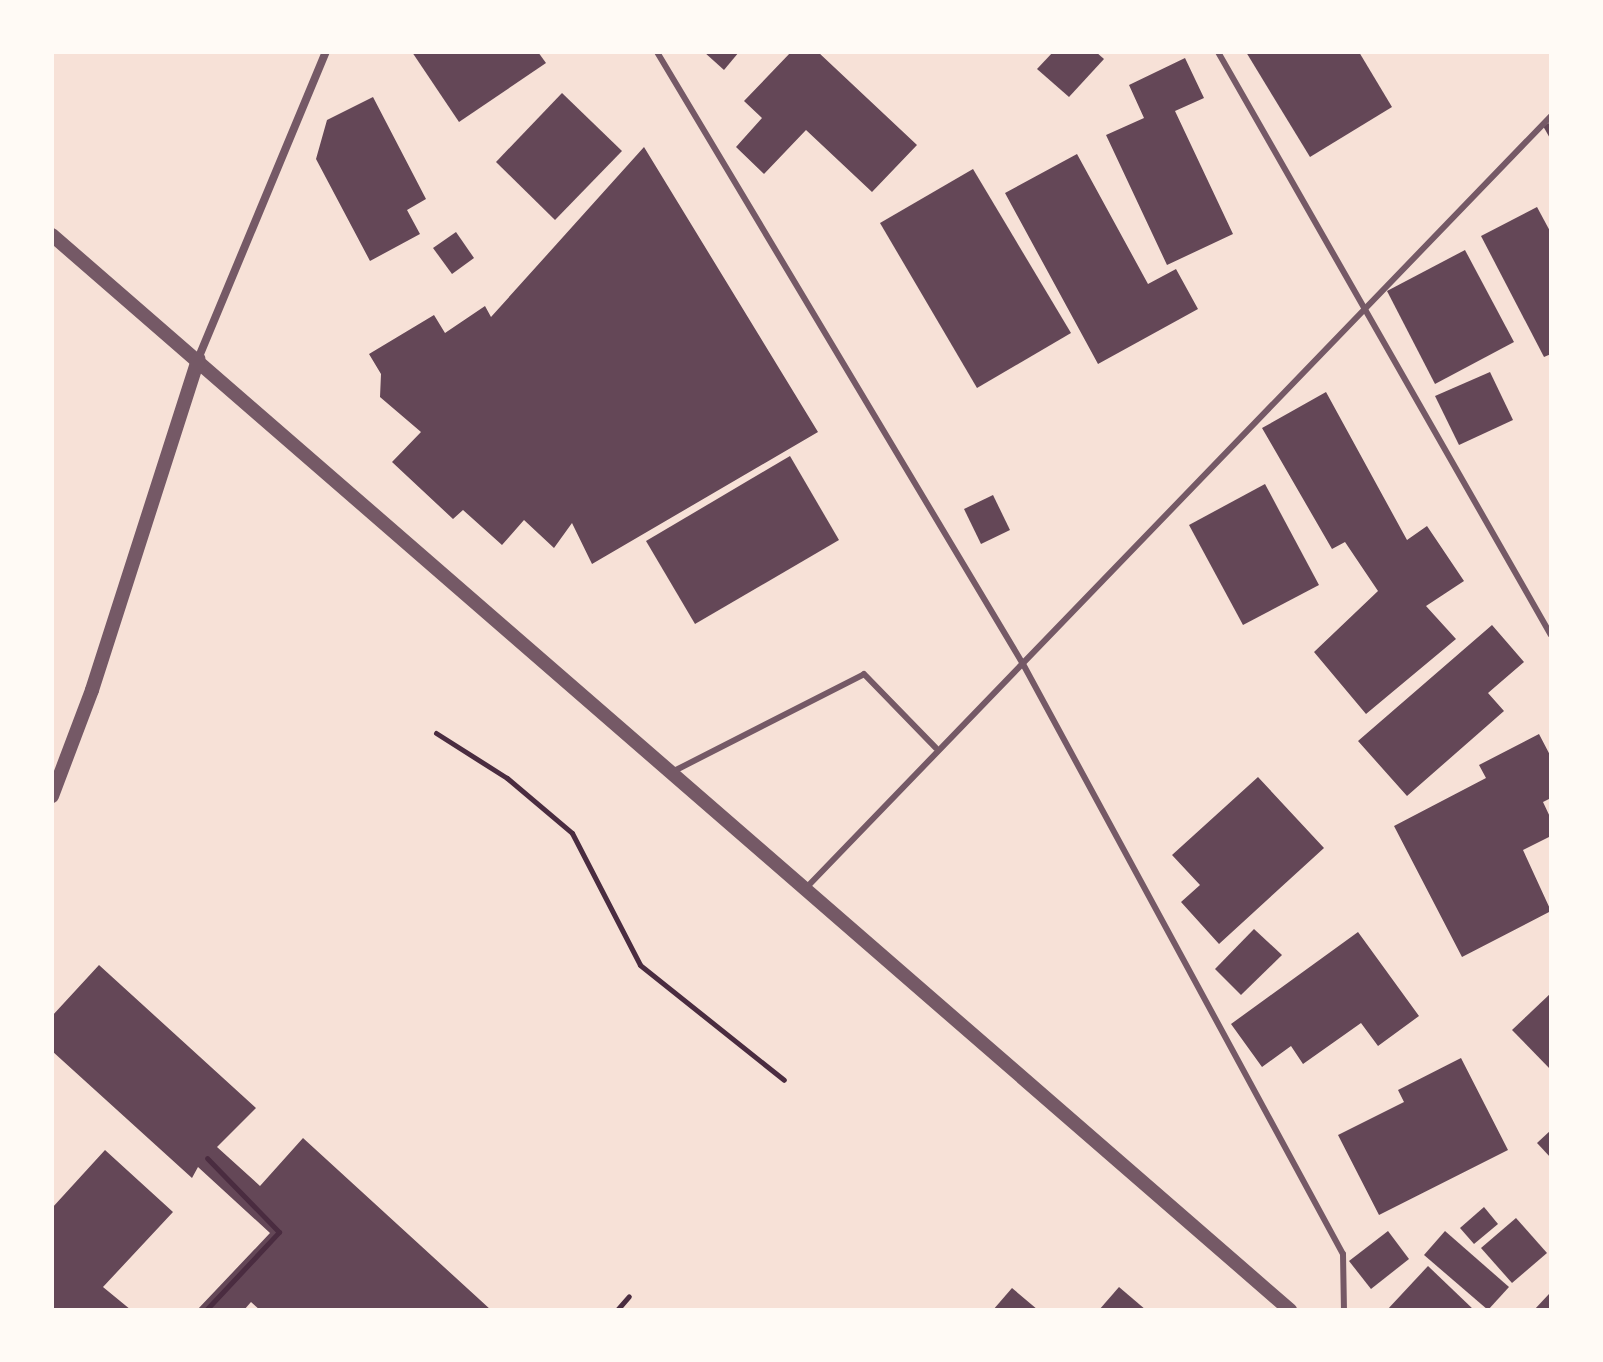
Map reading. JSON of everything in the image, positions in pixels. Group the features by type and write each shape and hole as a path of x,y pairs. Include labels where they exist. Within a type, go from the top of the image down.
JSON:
{"street":[{"path":"52,796 92,690 198,359 326,52"},
{"path":"52,235 674,771 1290,1310"}],"lane":[{"path":"657,52 1023,664 1343,1254 1344,1310"},
{"path":"1218,52 1364,314 1551,635"},
{"path":"807,887 936,748 1023,664 1364,314 1551,116"},
{"path":"674,771 864,674 936,748"}],"path":[{"path":"436,733 507,778 572,833 640,965 784,1080"},
{"path":"206,1310 279,1232 261,1208 207,1158"},
{"path":"617,1310 629,1296"}],"building":[{"path":"412,52 538,52 546,63 459,122"},
{"path":"704,52 739,52 724,70"},
{"path":"791,52 818,52 917,145 872,192 806,130 764,174 736,147 762,118 744,101"},
{"path":"1053,52 1096,52 1104,59 1069,97 1037,69"},
{"path":"1246,52 1359,52 1392,107 1310,157"},
{"path":"1185,58 1204,98 1175,111 1233,234 1167,265 1106,135 1144,118 1129,85"},
{"path":"562,93 622,151 555,220 496,162"},
{"path":"373,97 426,199 407,210 420,234 370,261 316,159 327,120"},
{"path":"1551,122 1551,140 1543,126"},
{"path":"644,147 818,432 592,564 572,523 554,548 524,520 502,545 463,510 453,519 392,462 421,432 380,397 381,374 369,354 434,315 445,333 485,306 491,317"},
{"path":"1077,154 1148,284 1176,269 1198,309 1098,364 1005,193"},
{"path":"973,169 1071,333 977,388 880,223"},
{"path":"1537,207 1551,233 1551,354 1544,357 1481,236"},
{"path":"456,232 474,258 452,274 433,248"},
{"path":"1465,250 1514,342 1435,384 1387,291"},
{"path":"1490,372 1513,420 1459,445 1435,396"},
{"path":"1326,392 1407,540 1427,526 1464,581 1426,606 1456,639 1366,714 1314,652 1378,591 1345,542 1332,549 1262,428"},
{"path":"790,456 839,540 695,624 646,541"},
{"path":"1265,484 1319,585 1243,625 1189,525"},
{"path":"993,495 1010,530 981,544 964,509"},
{"path":"1492,625 1524,662 1488,693 1504,711 1407,796 1358,741"},
{"path":"1539,734 1551,757 1551,798 1543,802 1551,819 1551,836 1523,850 1551,911 1462,957 1394,826 1486,778 1479,765"},
{"path":"1258,777 1324,848 1219,944 1181,902 1200,885 1172,855"},
{"path":"1254,929 1282,955 1241,995 1215,969"},
{"path":"1358,932 1419,1016 1378,1046 1361,1023 1303,1064 1291,1046 1262,1067 1231,1024"},
{"path":"99,965 256,1108 217,1147 260,1186 303,1138 491,1310 260,1310 251,1302 244,1310 197,1310 270,1233 198,1167 192,1178 52,1051 52,1016"},
{"path":"1551,993 1551,1070 1512,1030"},
{"path":"1461,1058 1508,1150 1379,1215 1338,1135 1404,1102 1398,1090"},
{"path":"1551,1130 1551,1158 1537,1143"},
{"path":"105,1150 173,1212 103,1287 131,1310 52,1310 52,1208"},
{"path":"1484,1207 1498,1224 1474,1244 1460,1228"},
{"path":"1516,1218 1547,1253 1512,1283 1481,1248"},
{"path":"1388,1231 1409,1259 1371,1289 1349,1261"},
{"path":"1445,1231 1509,1287 1488,1310 1424,1255"},
{"path":"1428,1266 1474,1310 1387,1310"},
{"path":"1119,1287 1146,1310 1099,1310"},
{"path":"1012,1288 1038,1310 993,1310"},
{"path":"1549,1294 1551,1310 1534,1310"}]}
